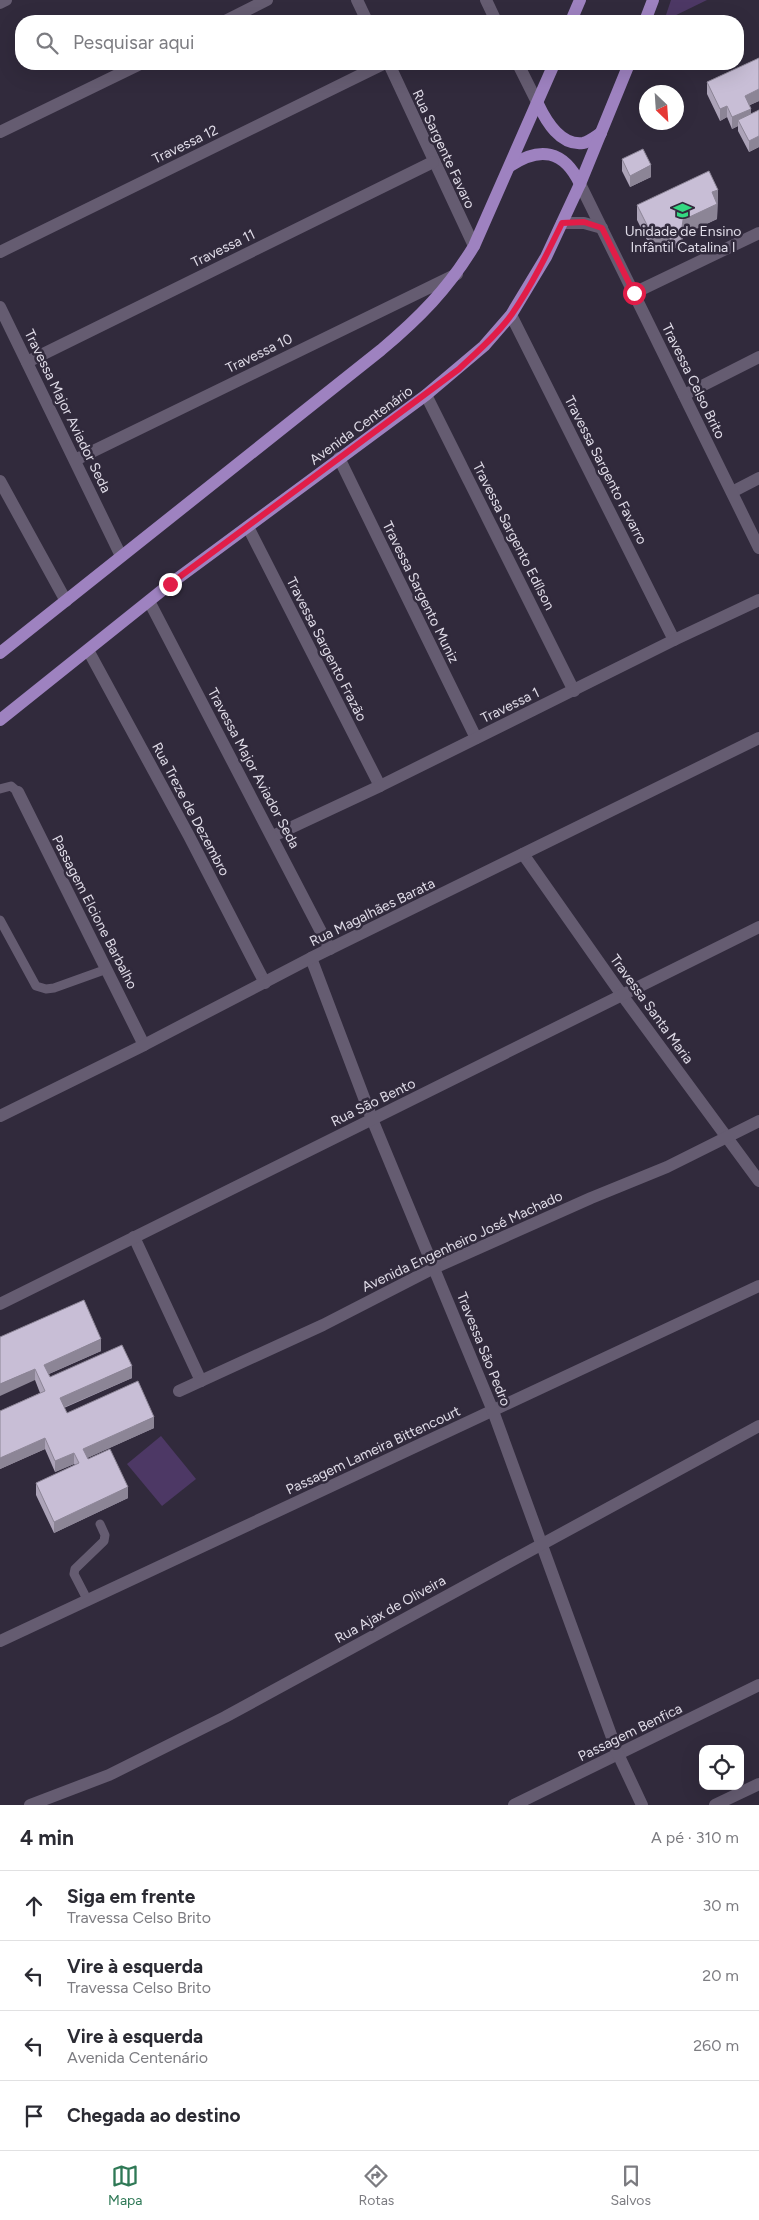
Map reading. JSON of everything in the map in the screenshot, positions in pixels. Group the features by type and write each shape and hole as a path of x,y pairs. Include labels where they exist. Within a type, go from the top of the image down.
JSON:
{"main road":[{"path":"574,15 580,0"},
{"path":"647,15 653,0"},
{"path":"0,653 381,350 426,310 457,274 474,246 552,70"},
{"name":"Avenida Centenário","path":"0,720 149,601 426,395 484,346 512,314 542,265 580,184 627,70"},
{"path":"538,104 550,127 569,142 584,143 601,133"},
{"path":"510,166 525,156 541,152 564,162 573,170 580,184"}],"street":[{"path":"0,3 6,0"},
{"path":"237,15 267,0"},
{"path":"357,0 364,15"},
{"path":"486,0 493,15"},
{"path":"0,132 128,70"},
{"name":"Travessa 12","path":"0,252 370,70"},
{"name":"Rua Sargente Favaro","path":"392,70 433,162 474,246"},
{"path":"521,70 538,104"},
{"name":"Travessa 11","path":"27,362 433,162"},
{"name":"Travessa Celso Brito","path":"580,184 759,548"},
{"path":"562,223 584,222 602,228"},
{"path":"634,293 759,233"},
{"name":"Travessa 10","path":"75,460 457,274"},
{"name":"Travessa Major Aviador Seda","path":"0,307 122,556"},
{"name":"Travessa Sargento Favarro","path":"512,314 674,640"},
{"path":"684,395 759,358"},
{"name":"Travessa Sargento Edílson","path":"426,395 574,691"},
{"name":"Travessa Sargento Muniz","path":"339,458 476,738"},
{"path":"732,492 759,478"},
{"path":"0,481 4,497 66,601"},
{"name":"Travessa Sargento Frazão","path":"248,526 380,786"},
{"name":"Travessa 1","path":"273,836 380,786 674,640 759,600"},
{"name":"Travessa Major Aviador Seda","path":"149,601 273,836 330,949"},
{"name":"Rua Treze de Dezembro","path":"88,650 189,836 265,983"},
{"name":"Rua Magalhães Barata","path":"0,1116 144,1045 311,958 759,738"},
{"name":"Passagem Elcione Barbalho","path":"18,792 144,1045"},
{"name":"Travessa Santa Maria","path":"523,854 622,995 759,1181"},
{"name":"Rua São Bento","path":"0,1304 759,927"},
{"name":"Travessa São Pedro","path":"311,958 372,1119 493,1411 618,1754 642,1805"},
{"name":"Avenida Engenheiro José Machado","path":"179,1391 323,1324 434,1268 591,1198 668,1167 759,1121"},
{"path":"134,1237 201,1381"},
{"name":"Passagem Lameira Bittencourt","path":"0,1641 759,1286"},
{"name":"Rua Ajax de Oliveira","path":"30,1805 108,1774 225,1717 453,1591 543,1545 759,1426"},
{"name":"Passagem Benfica","path":"514,1805 759,1685"},
{"path":"715,1805 759,1784"}],"lane":[{"path":"0,789 11,786 18,792"},
{"path":"0,920 36,986 54,988 107,969"},
{"path":"88,1601 74,1574 75,1569 104,1541 100,1524"}],"shaded area":[{"path":"671,0 707,0 676,15 666,15"},
{"path":"161,1436 196,1479 162,1506 127,1464"}],"building":[{"path":"759,58 759,89 745,96 751,109 732,117 727,106 720,109 707,82 733,70 744,70 744,65"},
{"path":"759,110 759,136 749,141 738,120"},
{"path":"643,149 651,165 630,176 622,159"},
{"path":"709,171 718,190 712,192 717,204 683,220 681,234 670,232 671,226 652,235 637,205"},
{"path":"84,1300 101,1339 44,1365 50,1377 122,1345 132,1366 60,1398 67,1413 138,1381 154,1417 83,1449 88,1459 110,1449 128,1487 54,1522 36,1483 79,1463 74,1453 55,1461 45,1438 0,1458 0,1411 45,1391 35,1369 0,1384 0,1337"}],"place":[{"name":"Unidade de Ensino Infântil Catalina I","path":"683,211"}],"route":[{"path":"170,584 426,395 484,346 512,314 542,265 562,223 584,222 602,228 634,293"}]}
